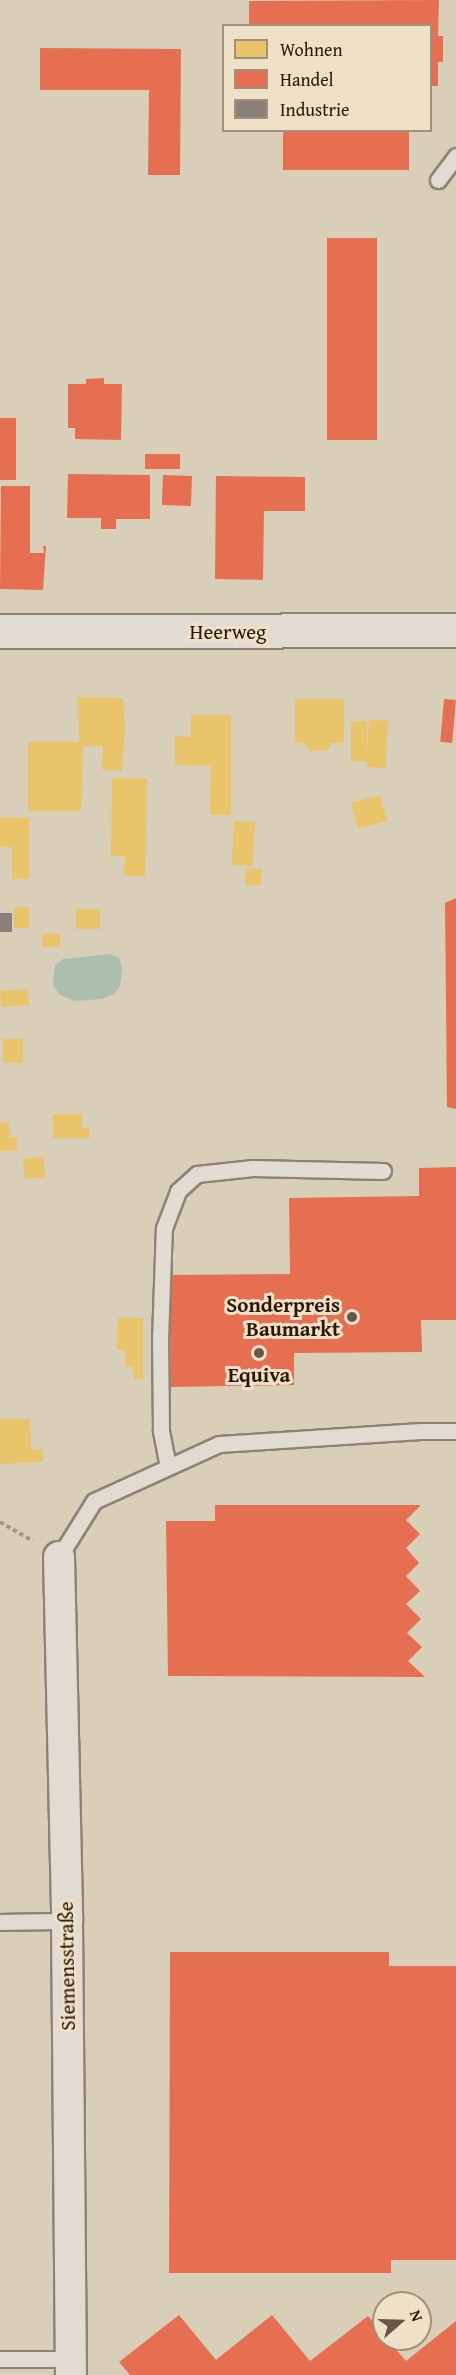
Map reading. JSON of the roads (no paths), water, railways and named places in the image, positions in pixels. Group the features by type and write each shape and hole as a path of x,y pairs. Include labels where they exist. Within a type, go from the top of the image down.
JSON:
{"street":[{"name":"Heerweg","path":"0,631 456,630"},
{"name":"Siemensstraße","path":"59,1557 67,1921 70,2367"}],"lane":[{"path":"438,180 456,156"},
{"path":"168,1467 161,1430 160,1340 164,1228 178,1191 197,1174 253,1168 383,1171"},
{"path":"59,1557 94,1501 219,1444 421,1431 456,1431"},
{"path":"0,1922 67,1921"},
{"path":"0,2359 70,2367"}],"place":[{"name":"Sonderpreis Baumarkt","path":"352,1317"},
{"name":"Equiva","path":"259,1353"}]}
